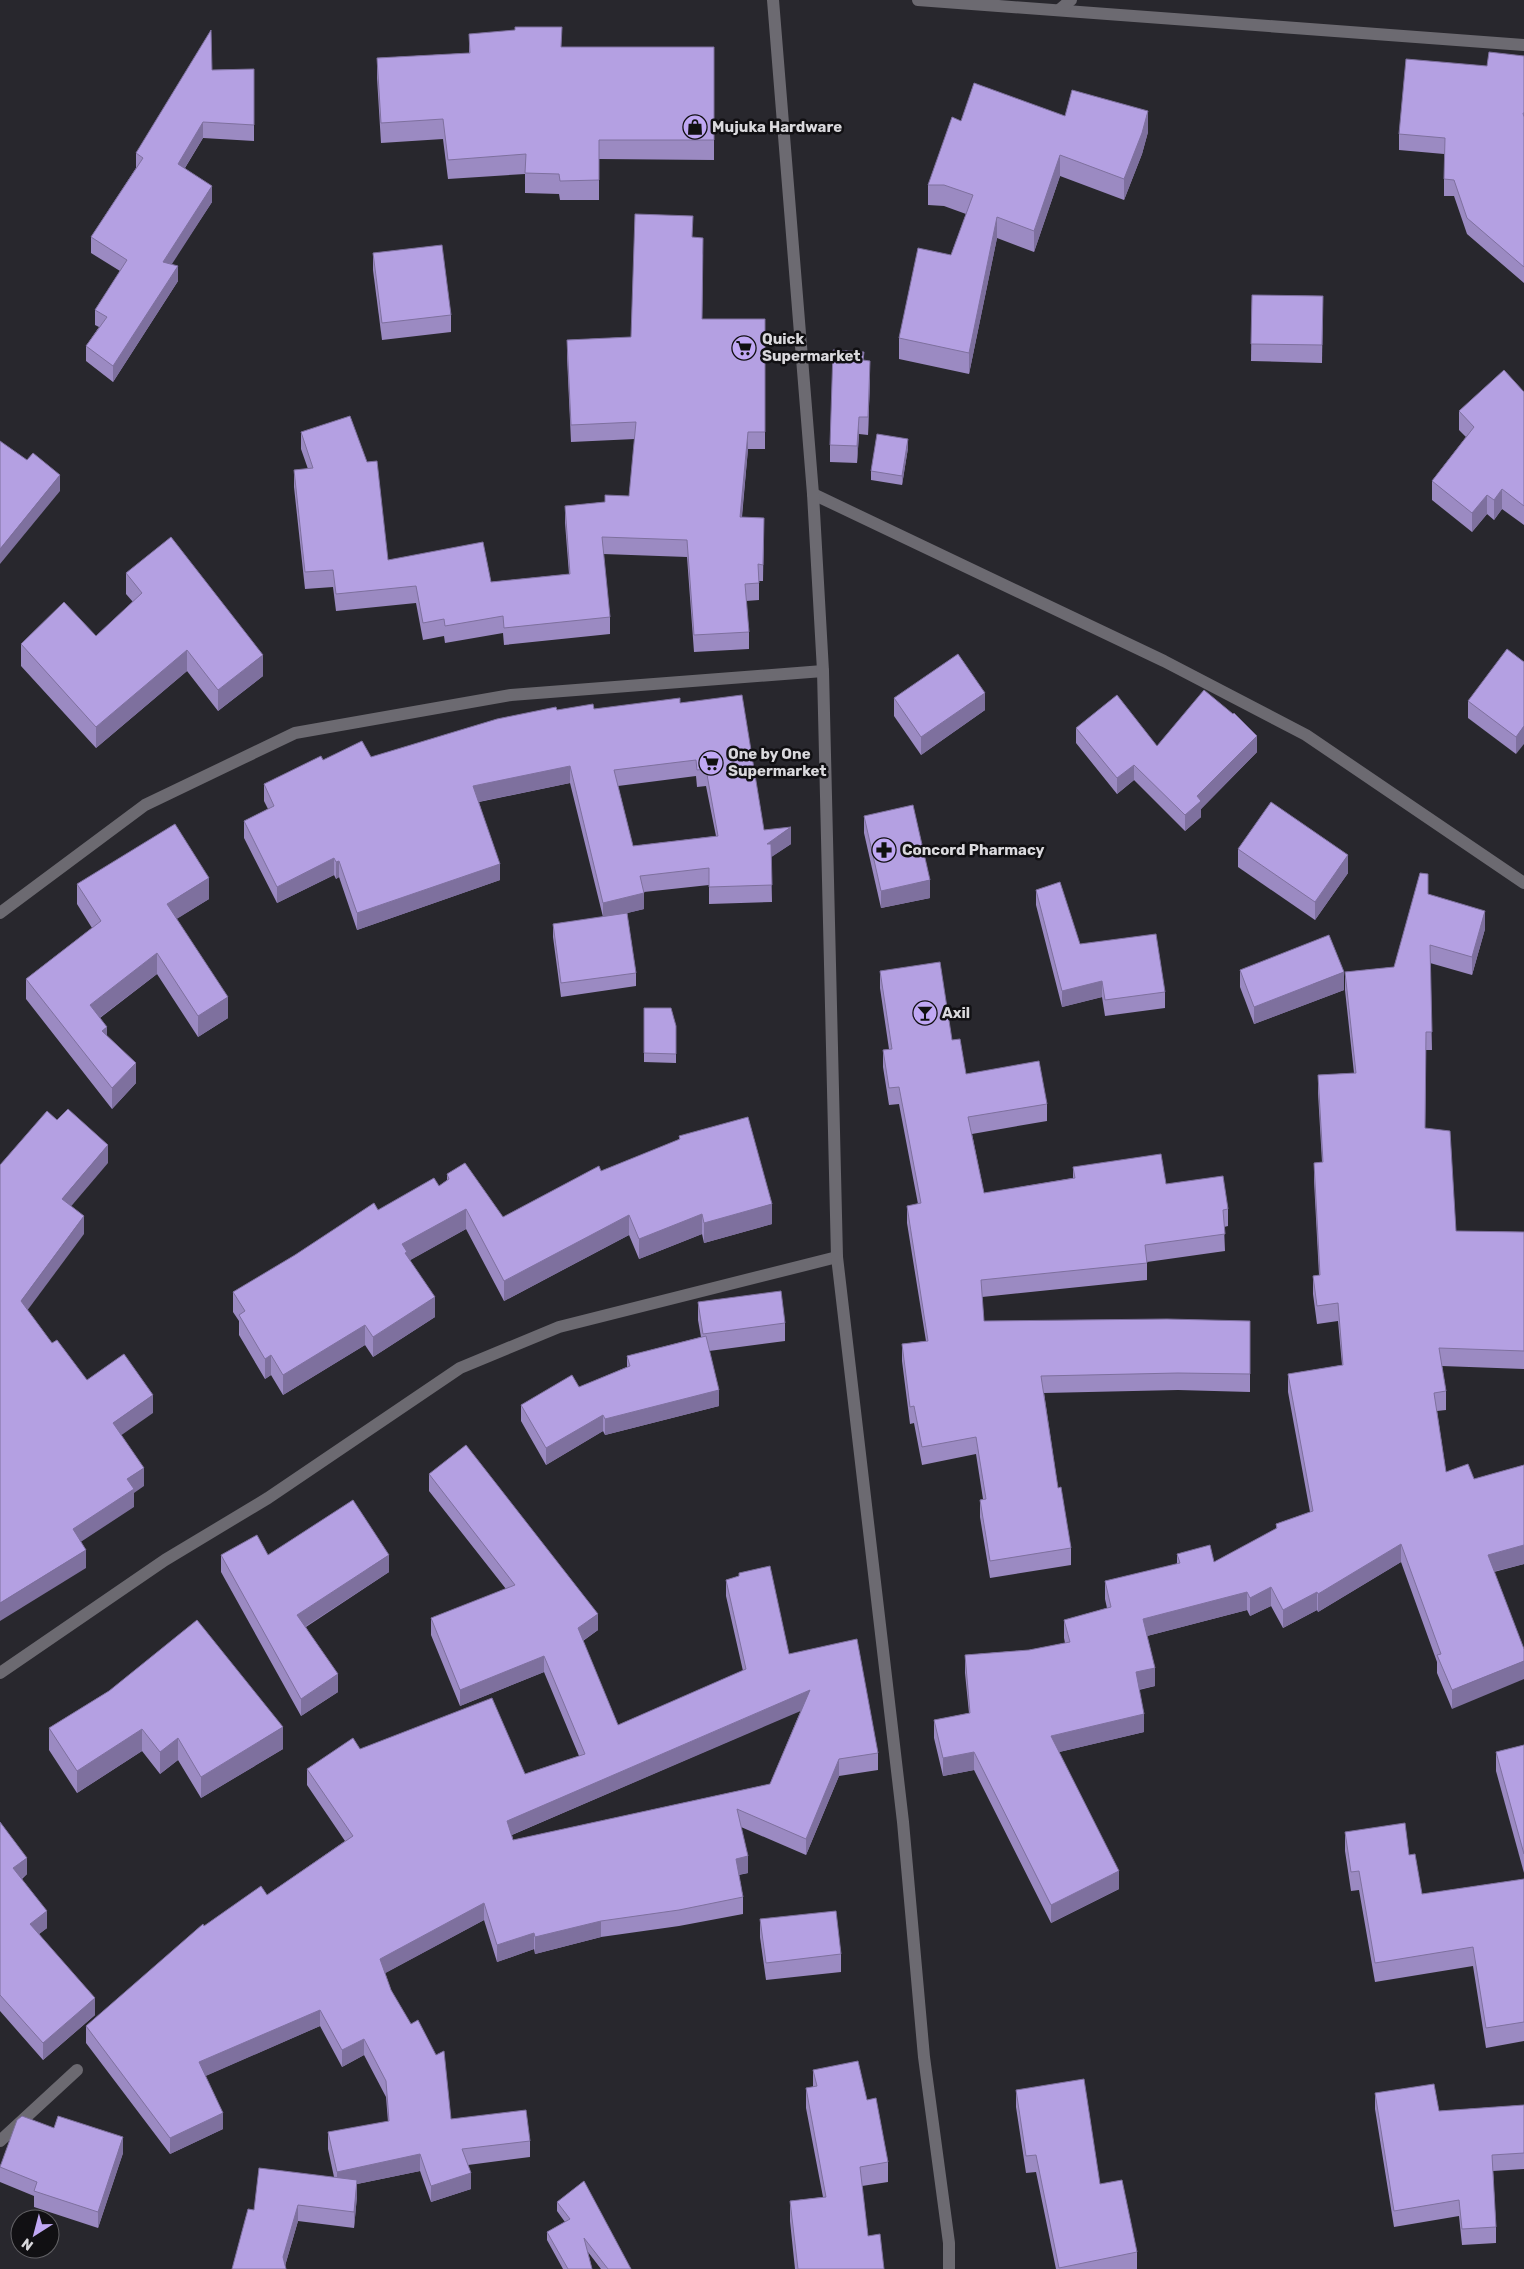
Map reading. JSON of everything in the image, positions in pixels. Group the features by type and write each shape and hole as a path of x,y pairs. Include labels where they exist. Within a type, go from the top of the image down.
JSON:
{"street":[{"path":"773,0 813,494 823,670 837,1257 903,1822 924,2056 949,2243 949,2269"},
{"path":"918,0 1524,45"},
{"path":"1060,10 1072,0"},
{"path":"813,494 1164,661 1306,735 1524,883"},
{"path":"0,913 145,805 295,733 511,695 823,670"},
{"path":"0,1673 165,1560 268,1498 460,1368 559,1327 837,1257"},
{"path":"0,2141 77,2070"}],"building":[{"path":"515,27 562,27 561,47 714,47 714,140 599,140 599,180 560,181 559,174 525,173 526,154 448,160 443,119 381,123 377,58 470,53 469,34 515,30"},
{"path":"211,30 212,70 254,69 254,125 203,122 178,164 212,186 163,262 178,266 113,366 86,346 107,317 95,310 127,260 91,237 143,158 136,153"},
{"path":"1489,52 1524,56 1524,267 1467,218 1454,180 1444,179 1445,138 1399,134 1406,59 1487,66"},
{"path":"974,83 1065,116 1072,90 1148,111 1142,133 1124,179 1060,155 1034,231 997,217 969,353 899,338 918,248 951,255 973,195 944,185 928,185 952,117 961,121"},
{"path":"635,214 693,216 692,237 703,238 702,319 765,319 765,432 748,432 740,517 764,518 763,565 758,564 759,583 745,584 749,632 694,635 687,540 602,537 610,617 504,628 503,616 445,626 444,619 423,623 416,586 336,594 333,570 305,572 294,470 313,468 301,432 350,416 367,462 377,461 388,560 483,542 491,582 570,574 565,506 605,502 605,495 629,496 636,422 571,425 567,340 631,337"},
{"path":"442,245 451,315 382,323 373,253"},
{"path":"1252,295 1323,296 1322,345 1251,344"},
{"path":"833,350 864,352 863,360 870,361 868,417 859,417 857,446 830,445"},
{"path":"1504,370 1524,392 1524,506 1502,489 1494,500 1487,495 1472,513 1432,481 1474,427 1459,411"},
{"path":"877,434 908,439 902,476 871,471"},
{"path":"0,441 27,460 33,453 60,475 0,549"},
{"path":"171,537 263,655 218,690 187,650 96,727 21,644 64,602 96,636 142,593 126,573"},
{"path":"1507,649 1524,662 1524,726 1516,737 1468,701"},
{"path":"958,654 985,693 921,737 894,698"},
{"path":"1204,690 1234,713 1257,736 1197,796 1201,801 1185,815 1134,765 1117,778 1076,728 1117,695 1157,746"},
{"path":"742,695 764,830 791,827 767,844 771,844 772,885 709,887 709,868 640,876 644,893 603,903 570,766 473,786 500,864 357,913 339,861 336,862 334,858 277,887 244,821 274,806 264,784 321,756 323,760 362,741 371,757 497,719 556,707 557,710 593,704 594,709 680,698 680,703","holes":["696,760 697,770 706,769 718,836 633,846 614,770"]},
{"path":"1271,802 1348,855 1315,902 1238,849"},
{"path":"913,805 930,880 881,891 864,816"},
{"path":"175,824 209,878 167,904 228,997 198,1016 157,953 90,1005 107,1027 102,1031 136,1063 112,1088 26,979 101,921 77,884"},
{"path":"1420,873 1428,874 1428,894 1485,911 1472,957 1430,945 1432,1032 1426,1032 1425,1128 1450,1131 1456,1231 1524,1232 1524,1351 1439,1348 1446,1391 1434,1393 1446,1472 1468,1464 1474,1479 1524,1465 1524,1545 1488,1555 1524,1649 1524,1661 1452,1690 1437,1655 1441,1654 1401,1544 1318,1594 1317,1592 1283,1610 1271,1587 1250,1598 1247,1592 1143,1619 1155,1668 1136,1672 1144,1714 1051,1736 1119,1871 1051,1905 974,1752 943,1758 934,1720 970,1713 965,1655 1029,1650 1070,1642 1064,1620 1111,1607 1105,1581 1180,1563 1177,1554 1210,1545 1214,1562 1277,1528 1276,1524 1313,1511 1288,1374 1343,1365 1338,1303 1317,1306 1313,1276 1320,1275 1314,1163 1323,1162 1318,1075 1356,1073 1345,972 1394,967"},
{"path":"1060,882 1080,944 1156,934 1165,992 1105,1000 1102,981 1062,991 1036,890"},
{"path":"627,913 636,973 561,983 553,924"},
{"path":"1329,935 1344,972 1254,1007 1240,970"},
{"path":"940,962 952,1040 960,1039 966,1074 1039,1061 1047,1104 968,1117 984,1193 1075,1178 1073,1167 1161,1154 1166,1184 1223,1176 1228,1209 1223,1210 1225,1234 1145,1245 1147,1263 981,1280 984,1321 1167,1319 1250,1321 1250,1374 1178,1373 1041,1376 1058,1488 1061,1487 1071,1548 990,1561 980,1500 986,1499 976,1437 922,1447 914,1406 910,1407 902,1344 928,1341 907,1206 921,1203 899,1087 889,1088 883,1050 892,1049 880,971"},
{"path":"644,1008 671,1008 676,1026 676,1054 644,1053"},
{"path":"68,1109 108,1145 62,1199 84,1216 21,1301 52,1343 57,1340 87,1380 124,1354 153,1395 113,1423 144,1468 127,1479 134,1489 73,1529 86,1550 0,1603 0,1165 47,1111 57,1120"},
{"path":"748,1117 772,1204 704,1223 702,1214 639,1239 629,1215 504,1281 466,1209 402,1244 407,1252 405,1253 435,1297 373,1337 365,1325 283,1375 271,1355 265,1359 239,1315 245,1311 233,1292 295,1255 374,1203 378,1210 434,1178 439,1186 449,1179 447,1174 465,1163 503,1217 599,1166 601,1171 680,1139 679,1136"},
{"path":"781,1291 785,1323 703,1334 698,1302"},
{"path":"706,1336 719,1390 605,1419 603,1415 546,1448 521,1405 572,1375 579,1387 630,1366 627,1356"},
{"path":"466,1445 598,1614 578,1628 618,1725 746,1669 726,1580 739,1576 739,1573 770,1566 789,1654 857,1639 878,1753 839,1759 806,1839 737,1809 748,1856 736,1859 743,1897 679,1910 601,1921 535,1937 534,1933 497,1945 484,1903 380,1959 391,1990 411,2024 418,2020 436,2055 444,2051 451,2119 526,2110 530,2141 462,2149 471,2173 431,2186 420,2154 337,2172 328,2132 389,2121 386,2081 364,2039 342,2050 320,2010 199,2062 223,2113 170,2138 86,2026 203,1924 204,1926 261,1886 267,1895 353,1836 307,1769 353,1738 360,1749 492,1698 525,1774 585,1754 544,1656 460,1690 431,1618 515,1585 429,1474","holes":["810,1690 770,1784 513,1840 507,1821"]},
{"path":"353,1500 389,1555 297,1615 338,1674 301,1699 221,1555 257,1535 268,1555"},
{"path":"197,1620 283,1727 201,1777 178,1738 160,1752 142,1729 77,1771 49,1728 109,1691"},
{"path":"1524,1745 1524,1854 1496,1752"},
{"path":"0,1822 27,1858 13,1868 47,1911 30,1924 95,1998 43,2043 0,1995"},
{"path":"1405,1823 1409,1855 1415,1854 1422,1894 1524,1879 1524,2022 1486,2028 1473,1947 1375,1963 1359,1871 1351,1872 1345,1832"},
{"path":"836,1911 841,1954 766,1963 760,1919"},
{"path":"858,2061 867,2100 876,2098 888,2162 860,2167 868,2236 880,2234 884,2269 798,2269 790,2201 826,2197 806,2088 817,2086 813,2070"},
{"path":"1084,2079 1100,2184 1122,2180 1137,2252 1059,2268 1036,2155 1026,2156 1016,2090"},
{"path":"1434,2084 1439,2111 1524,2105 1524,2153 1492,2155 1496,2227 1462,2229 1459,2200 1394,2211 1375,2093"},
{"path":"22,2116 54,2128 58,2116 123,2137 98,2212 34,2191 37,2182 0,2167 17,2120"},
{"path":"259,2168 357,2180 354,2212 298,2205 283,2257 286,2269 232,2269 248,2209 254,2210"},
{"path":"584,2181 631,2269 608,2269 584,2238 592,2269 568,2269 547,2232 570,2219 557,2202"}],"place":[{"name":"Mujuka Hardware","path":"695,127"},
{"name":"Quick Supermarket","path":"744,348"},
{"name":"One by One Supermarket","path":"711,763"},
{"name":"Concord Pharmacy","path":"884,850"},
{"name":"Axil","path":"925,1013"}]}
